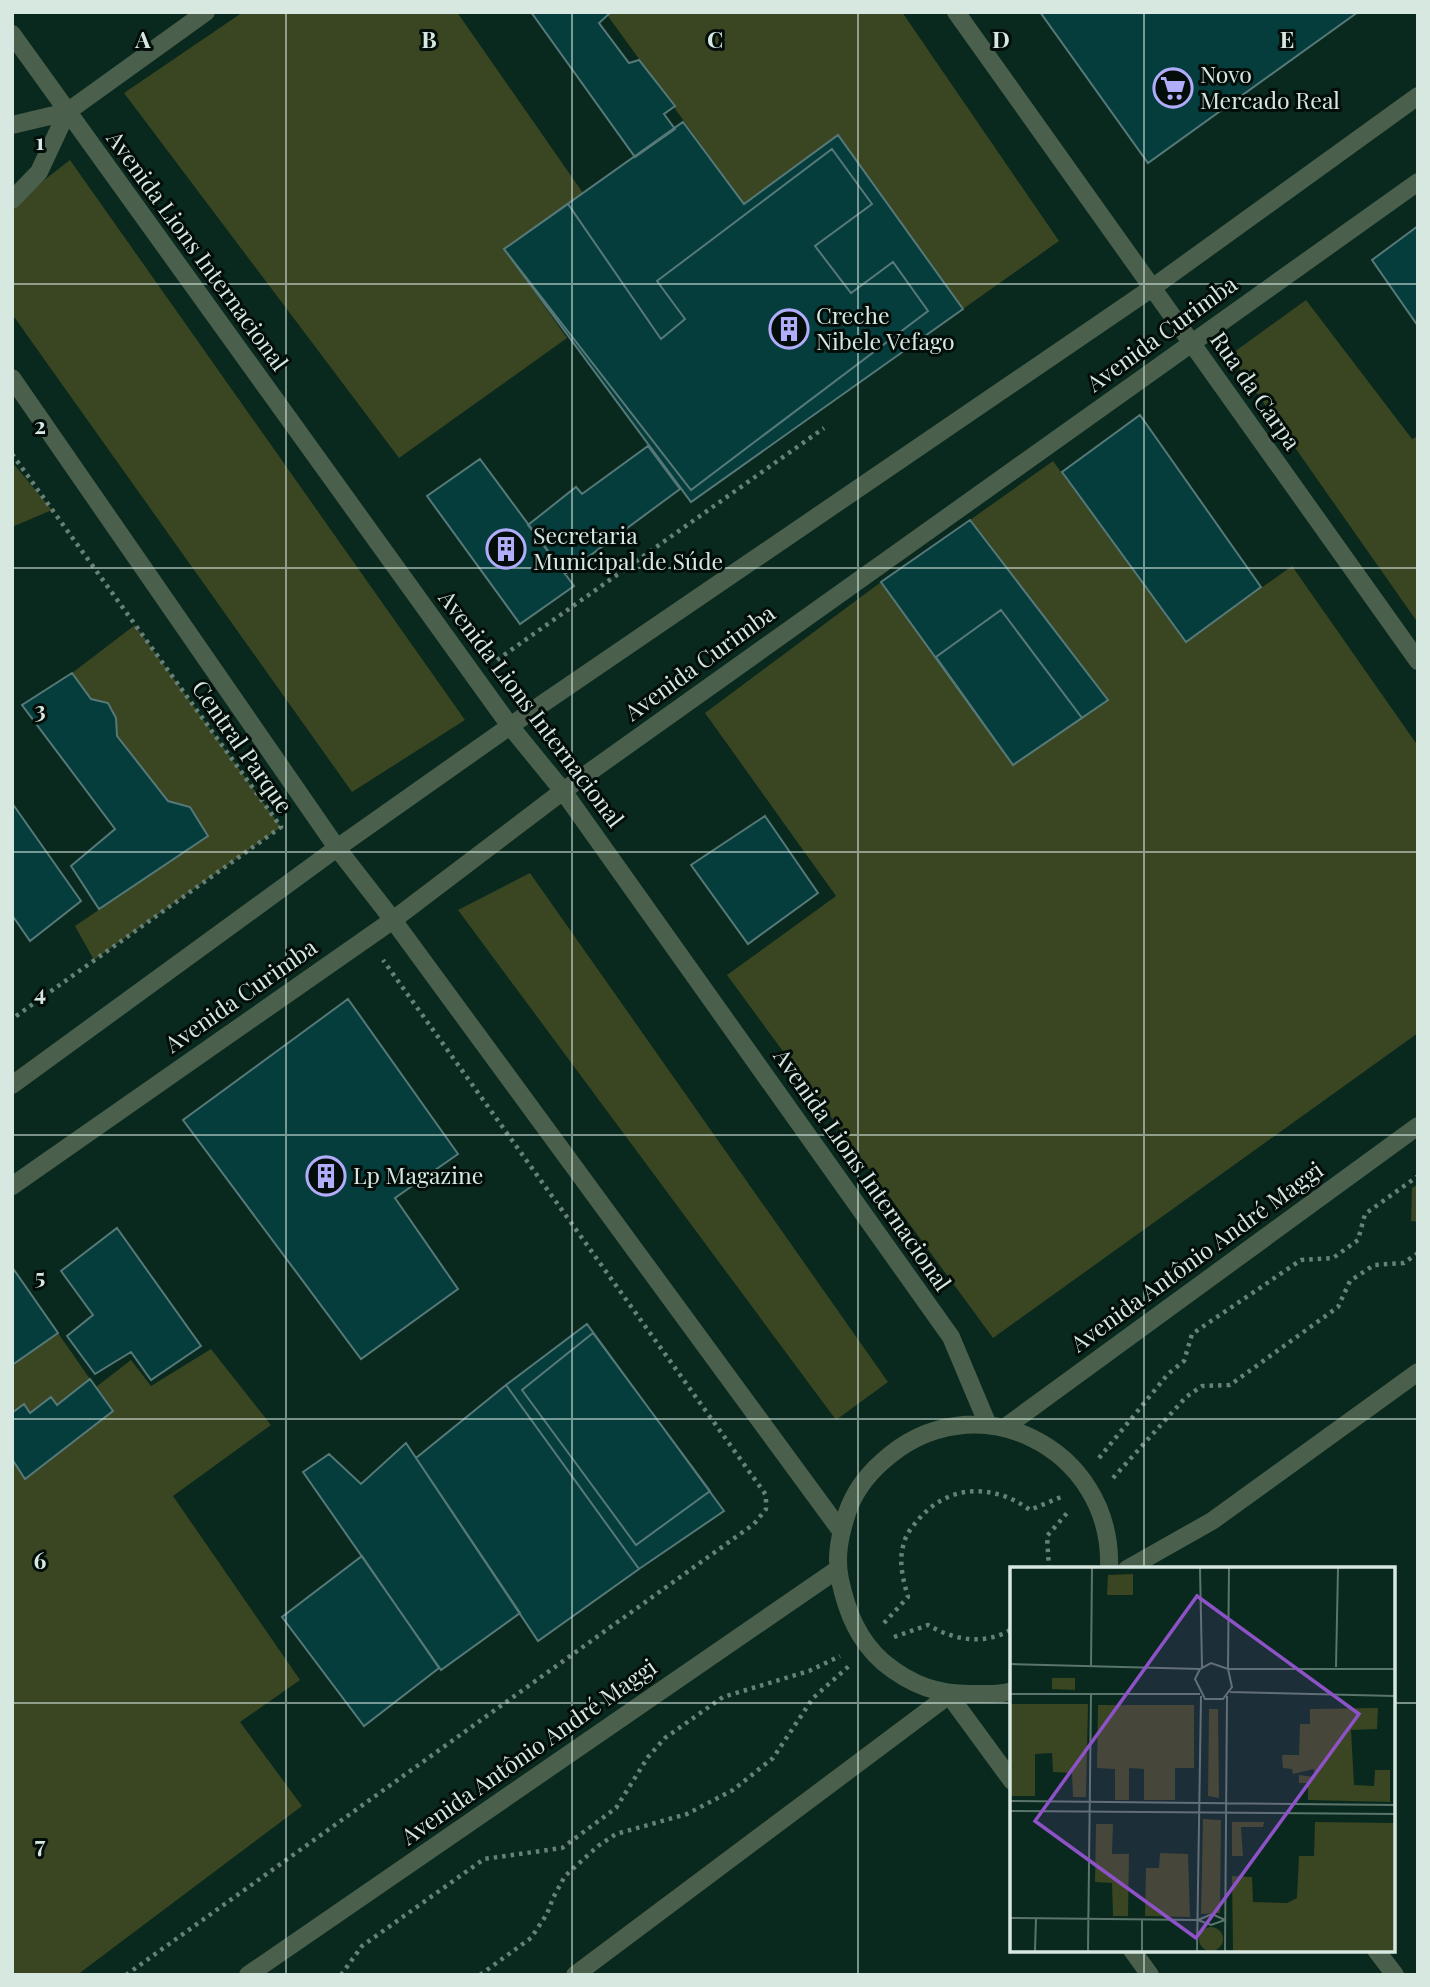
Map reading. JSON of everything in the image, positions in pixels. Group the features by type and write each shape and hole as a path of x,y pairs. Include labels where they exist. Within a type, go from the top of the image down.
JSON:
{"street":[{"path":"12,125 66,112 205,12"},
{"name":"Rua da Carpa","path":"956,12 1418,661"},
{"name":"Avenida Lions Internacional","path":"12,34 510,726 563,791 951,1337 996,1426"},
{"name":"Avenida Curimba","path":"12,1085 337,848 510,726 1152,288 1418,96"},
{"path":"12,200 39,172 66,112"},
{"name":"Avenida Curimba","path":"12,1186 393,920 563,791 1418,181"},
{"path":"12,378 337,848 393,920 841,1531"},
{"name":"Avenida Antônio André Maggi","path":"996,1426 1418,1126"},
{"path":"1131,1567 1212,1521 1418,1372"},
{"path":"1010,1692 949,1695 921,1686 896,1673 868,1647 845,1606 838,1569 841,1531 852,1500 870,1473 894,1450 923,1434 955,1426 996,1426 1034,1438 1060,1455 1082,1477 1096,1497 1105,1523 1110,1551 1109,1567"},
{"name":"Avenida Antônio André Maggi","path":"248,1975 838,1569"},
{"path":"949,1695 1010,1777"},
{"path":"575,1975 949,1695"},
{"path":"1133,1952 1150,1975"},
{"path":"1378,1952 1395,1975"}],"path":[{"path":"489,649 497,661 824,428"},
{"name":"Central Parque","path":"12,454 281,827 12,1018"},
{"path":"126,1975 754,1524 766,1509 766,1495 381,957"},
{"path":"480,1975 531,1938 547,1914 565,1877 598,1846 616,1834 687,1814 733,1790 773,1758 813,1698 868,1647 908,1597 902,1577 904,1543 911,1528 940,1499 974,1491 993,1493 1015,1499 1030,1510 1059,1499 1082,1477 1168,1374 1184,1361 1192,1334 1301,1260 1333,1258 1358,1240 1365,1214 1418,1176"},
{"path":"1049,1567 1047,1535 1069,1511 1096,1497 1186,1397 1202,1387 1230,1385 1338,1307 1350,1281 1374,1265 1404,1263 1418,1253"},
{"path":"341,1975 362,1946 484,1859 562,1848 616,1808 648,1757 665,1738 723,1697 809,1671 838,1657 928,1625 944,1634 966,1640 985,1639 1010,1630"}],"green space":[{"path":"243,12 457,12 583,193 504,249 567,338 399,458 124,93"},
{"path":"605,12 902,12 1059,241 963,309 838,135 744,204"},
{"path":"70,160 465,720 352,792 12,314 12,205"},
{"path":"1306,300 1412,439 1418,436 1418,623 1230,355"},
{"path":"1053,461 1185,642 1292,566 1418,746 1418,1033 993,1338 727,975 836,896 705,713 881,582 1106,700 970,520"},
{"path":"12,462 52,510 12,527"},
{"path":"135,625 281,827 94,960 75,926 208,836 190,807 168,801 117,736 116,718 108,703 91,699 72,673"},
{"path":"530,873 888,1382 836,1420 458,910"},
{"path":"1418,1184 1418,1222 1411,1221 1412,1188"},
{"path":"58,1333 90,1379 57,1405 51,1397 30,1413 24,1405 12,1413 12,1365"},
{"path":"211,1349 271,1425 173,1496 300,1680 240,1722 302,1806 77,1975 12,1975 12,1459 25,1478 113,1411 96,1387 131,1360 151,1386"}],"building":[{"path":"531,12 611,12 599,23 629,63 639,60 675,106 664,114 675,129 635,157"},
{"name":"Novo Mercado Real","path":"1040,12 1358,12 1148,163"},
{"name":"Creche Nibele Vefago","path":"683,122 744,204 838,135 963,309 691,502 504,249"},
{"name":"Creche Nibele Vefago","path":"832,149 872,204 815,246 851,293 893,262 928,311 691,490 504,249 568,204 661,339 685,319 657,281"},
{"path":"1418,226 1418,326 1372,260"},
{"path":"1140,415 1261,587 1186,642 1062,472"},
{"path":"648,446 680,489 565,574 528,525 576,487 582,494"},
{"name":"Secretaria Municipal de Súde","path":"480,459 574,586 520,624 427,496"},
{"path":"970,520 1108,700 1013,765 881,582"},
{"path":"1001,610 1082,718 1013,765 936,657"},
{"path":"72,673 91,699 108,703 116,718 117,736 168,801 190,807 208,836 99,909 71,866 115,829 22,705"},
{"path":"12,803 81,901 30,941 12,915"},
{"path":"765,816 818,893 748,944 691,865"},
{"name":"Lp Magazine","path":"348,999 458,1154 395,1198 458,1289 361,1359 183,1120"},
{"path":"117,1228 201,1346 151,1380 131,1352 95,1374 67,1336 93,1315 61,1271"},
{"path":"12,1267 58,1333 12,1365"},
{"path":"587,1324 724,1511 639,1569 506,1385"},
{"path":"593,1333 710,1491 636,1545 522,1390"},
{"path":"90,1379 113,1411 25,1479 12,1459 12,1413 24,1404 30,1413 51,1397 57,1405"},
{"path":"506,1385 639,1569 538,1641 416,1458"},
{"path":"406,1443 520,1613 441,1670 303,1472 329,1454 361,1484"},
{"path":"362,1556 439,1668 364,1726 282,1617"}],"place":[{"name":"Novo Mercado Real","path":"1173,88"},
{"name":"Creche Nibele Vefago","path":"789,329"},
{"name":"Secretaria Municipal de Súde","path":"506,549"},
{"name":"Lp Magazine","path":"326,1176"}]}
